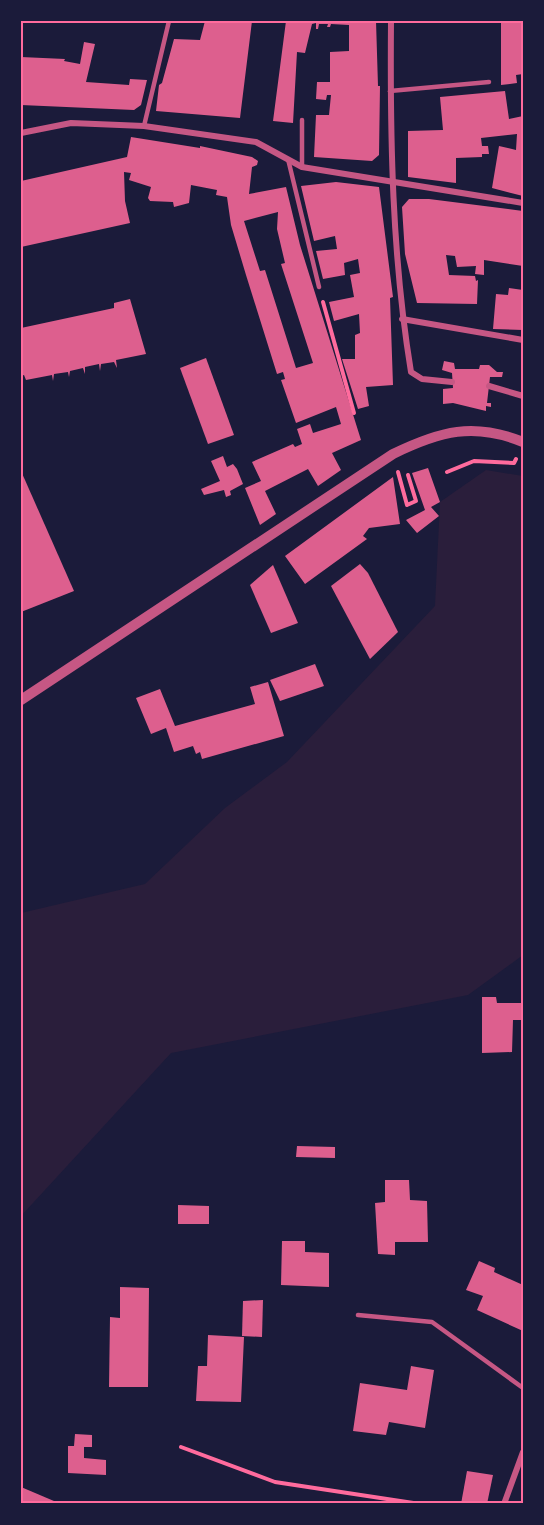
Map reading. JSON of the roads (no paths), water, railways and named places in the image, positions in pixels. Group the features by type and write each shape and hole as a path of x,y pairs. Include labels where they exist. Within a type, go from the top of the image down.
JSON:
{"street":[{"path":"391,21 391,181 402,319 411,372 422,379 452,382"},
{"path":"21,133 70,123 144,126 256,142 302,167 523,203"},
{"path":"402,319 523,340"},
{"path":"489,386 523,396"},
{"path":"21,700 393,454 426,438 464,430 498,432 523,442"},
{"path":"504,1504 523,1452"}],"lane":[{"path":"144,126 169,21"},
{"path":"390,91 489,82"},
{"path":"302,120 302,167"},
{"path":"288,159 319,287"},
{"path":"358,1315 432,1322 523,1388"}]}
